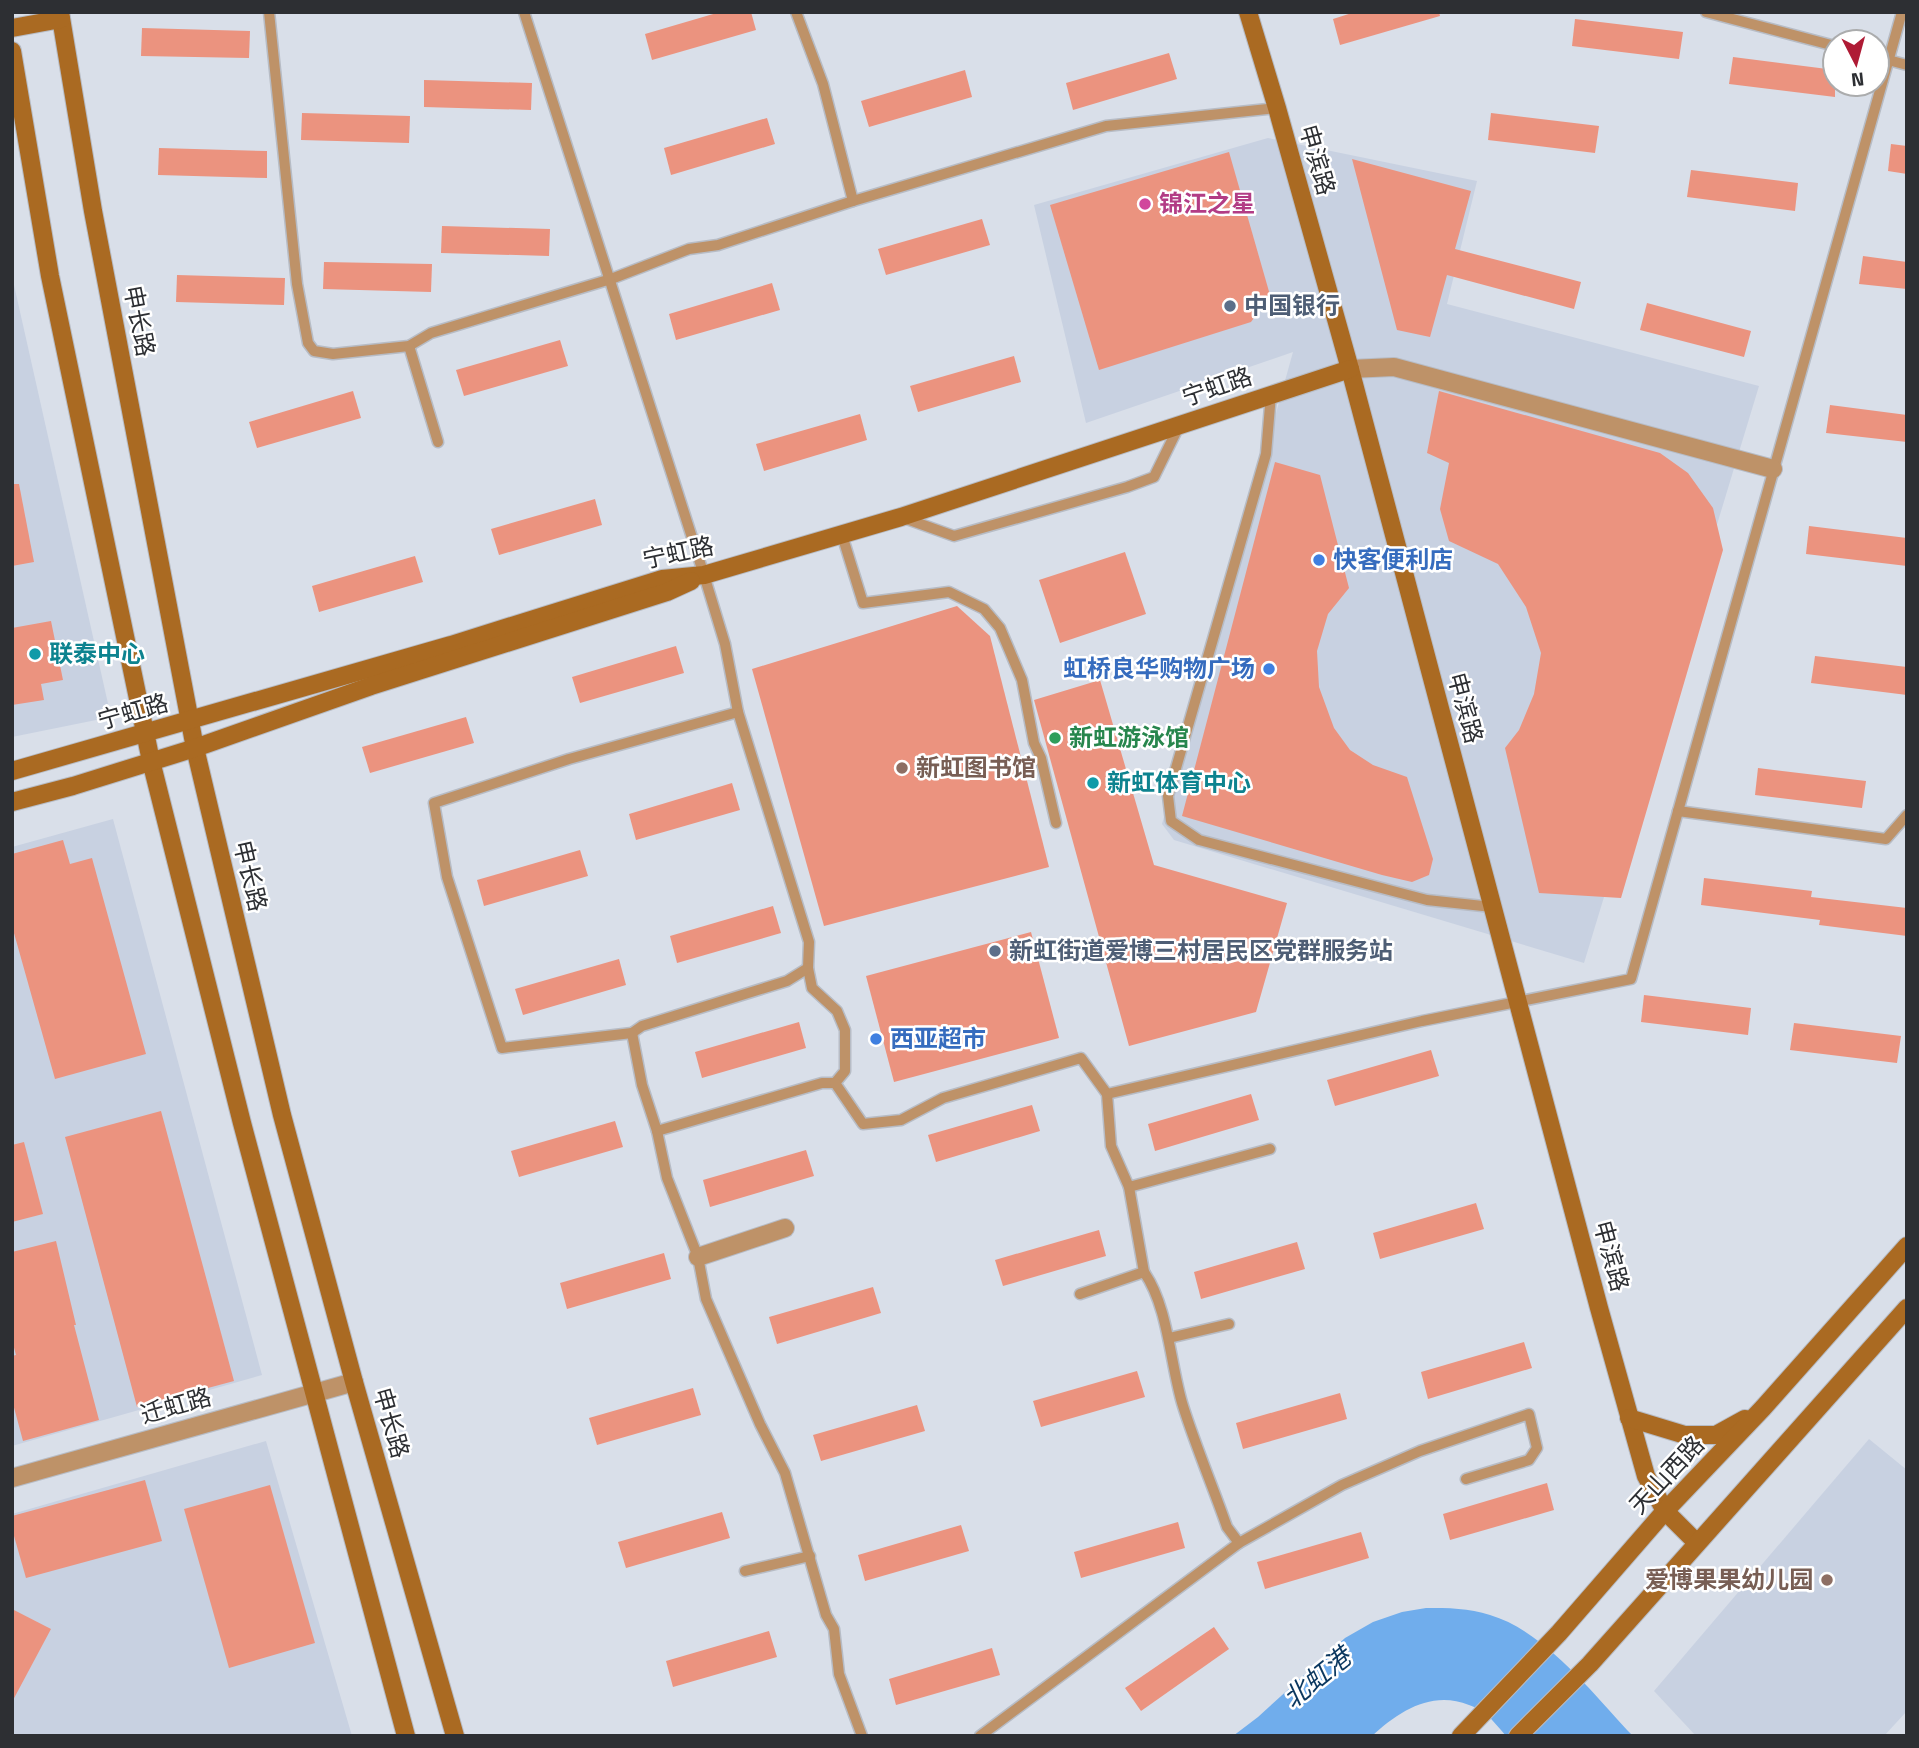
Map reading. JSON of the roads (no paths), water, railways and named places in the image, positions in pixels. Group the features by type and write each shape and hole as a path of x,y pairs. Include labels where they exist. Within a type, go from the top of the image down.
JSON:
{"main road":[{"name":"申滨路","path":"1248,12 1350,369 1646,1476 1665,1511 1697,1543"},
{"path":"12,28 61,15"},
{"name":"申长路","path":"61,15 93,211 189,722 282,1115 354,1382 455,1736"},
{"path":"12,51 50,276 151,761 242,1123 406,1736"},
{"name":"宁虹路","path":"12,771 451,645 662,579 704,575 842,535 1350,369"},
{"path":"12,802 195,748 371,686 667,592 704,575"},
{"name":"天山西路","path":"1464,1733 1559,1633 1665,1511 1763,1408 1907,1246"},
{"path":"1518,1736 1590,1664 1907,1308"},
{"path":"1629,1418 1685,1435 1716,1435 1763,1408"}],"street":[{"path":"1350,369 1394,367 1773,469"},
{"path":"698,1257 785,1228"},
{"name":"迁虹路","path":"12,1478 354,1382"}],"lane":[{"path":"269,12 297,284 308,343 314,351 332,354 409,346 431,333 611,279 689,249 718,245 853,201 1106,126 1277,108"},
{"path":"524,12 611,279 725,645 738,712 809,942 808,968 812,988 837,1011 845,1030 845,1071 835,1083"},
{"path":"796,12 822,84 853,201"},
{"path":"1706,12 1821,42"},
{"path":"1891,39 1902,12"},
{"path":"1107,1094 1422,1021 1632,979 1873,98"},
{"path":"409,346 438,442"},
{"path":"1271,394 1266,454 1168,796 1171,821 1199,840 1427,900 1492,907"},
{"path":"901,517 954,536 1127,487 1154,477 1179,426"},
{"path":"842,535 863,603 949,592 984,609 1000,628 1022,680 1034,743 1041,758 1056,823"},
{"path":"738,712 569,759 434,803 447,877 502,1048 632,1033 642,1026 787,981 808,968"},
{"path":"1678,811 1886,839 1907,815"},
{"path":"632,1033 642,1085 657,1130 667,1178 698,1257 706,1299 760,1424 785,1474 826,1615 834,1629 839,1674 862,1736"},
{"path":"835,1083 863,1124 901,1120 943,1098 1081,1058 1107,1094 1111,1146 1129,1187 1144,1272 1152,1283 1169,1338 1182,1404 1227,1527 1238,1543"},
{"path":"657,1130 822,1083 835,1083"},
{"path":"1129,1187 1270,1149"},
{"path":"1080,1294 1144,1272"},
{"path":"1169,1338 1229,1324"},
{"path":"980,1736 1238,1543 1342,1485 1420,1451 1529,1415 1537,1448 1529,1460 1466,1479"},
{"path":"745,1571 810,1556"}],"water":[{"name":"北虹港","path":"1426,1608 1458,1609 1490,1615 1530,1635 1568,1666 1633,1736 1506,1736 1481,1710 1455,1701 1442,1700 1417,1705 1405,1711 1372,1736 1233,1736 1258,1717 1345,1638 1373,1622 1402,1612"}],"place":[{"name":"锦江之星","path":"1145,204"},
{"name":"中国银行","path":"1230,306"},
{"name":"快客便利店","path":"1319,560"},
{"name":"联泰中心","path":"35,654"},
{"name":"虹桥良华购物广场","path":"1269,669"},
{"name":"新虹游泳馆","path":"1055,738"},
{"name":"新虹图书馆","path":"902,768"},
{"name":"新虹体育中心","path":"1093,783"},
{"name":"新虹街道爱博三村居民区党群服务站","path":"995,951"},
{"name":"西亚超市","path":"876,1039"},
{"name":"爱博果果幼儿园","path":"1827,1580"}]}
